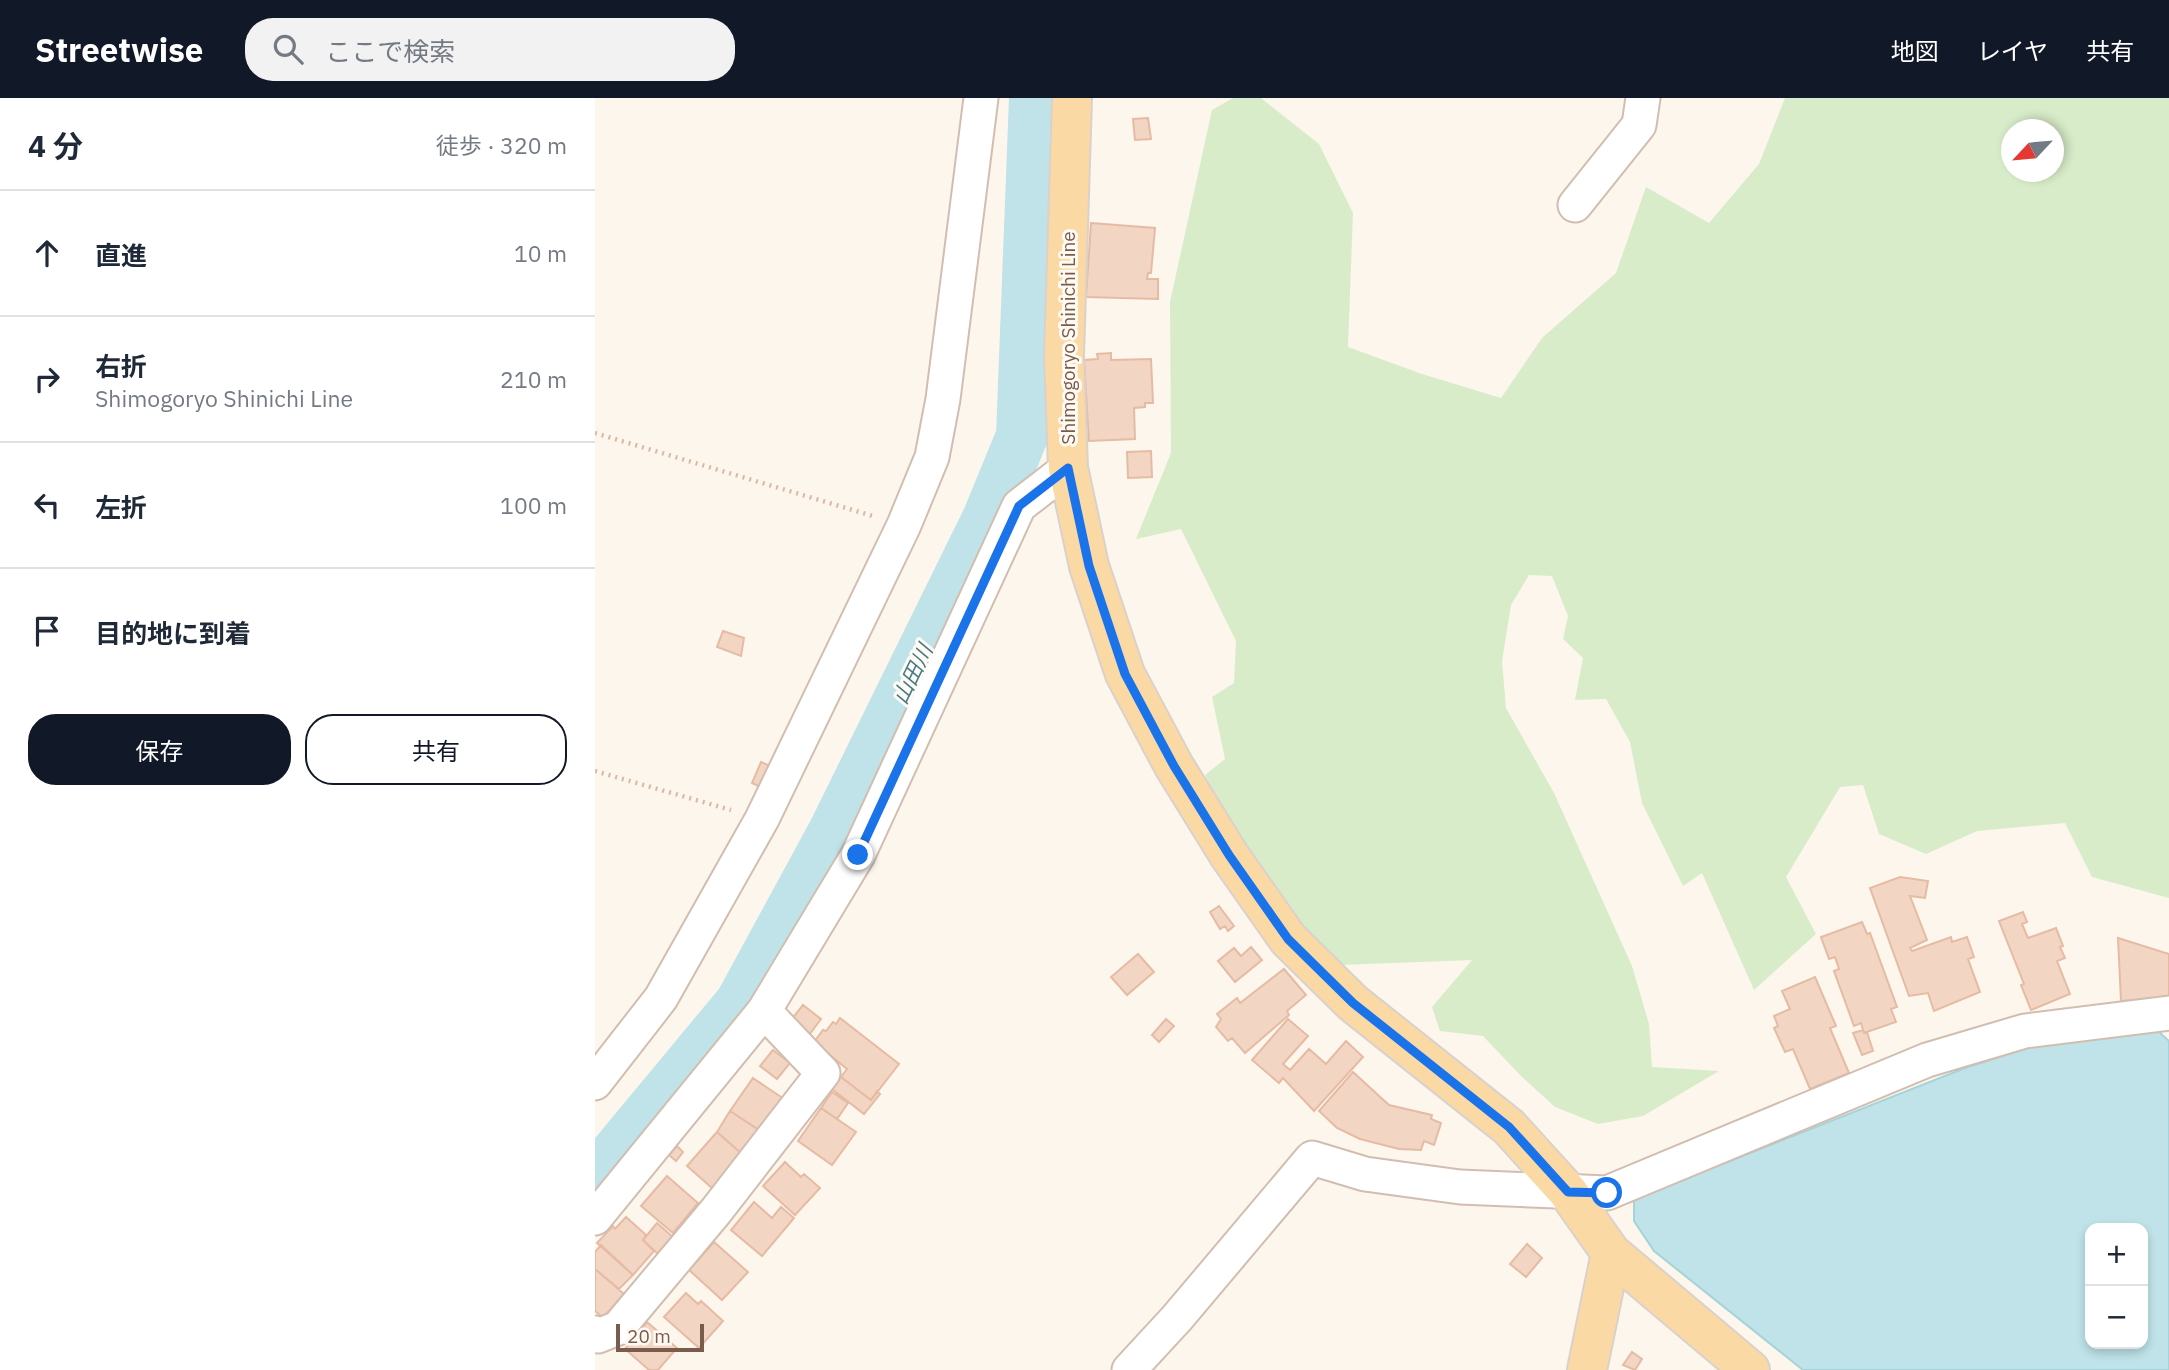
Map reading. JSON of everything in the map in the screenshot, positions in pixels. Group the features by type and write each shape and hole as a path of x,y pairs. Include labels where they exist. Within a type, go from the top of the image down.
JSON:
{"main road":[{"name":"Shimogoryo Shinichi Line","path":"1072,98 1064,355 1068,468 1089,566 1125,674 1174,766 1229,855 1288,939 1353,1003 1509,1127 1568,1192 1611,1253 1750,1370"},
{"path":"1587,1370 1611,1253"}],"street":[{"path":"595,1083 661,998 762,819 904,525 932,457 943,399 981,98"},
{"path":"1575,205 1639,125 1643,98"},
{"path":"595,1218 764,1011 858,855 1019,506 1068,468"},
{"path":"595,1333 598,1336 618,1328 716,1211 823,1073 764,1011"},
{"path":"1129,1370 1177,1318 1313,1158 1365,1174 1460,1187 1607,1193 1927,1059 2025,1031 2169,1013"}],"path":[{"path":"595,433 904,525"},
{"path":"595,771 762,819"}],"green space":[{"path":"1233,98 1261,98 1319,144 1353,213 1348,347 1422,374 1501,398 1542,338 1616,273 1646,187 1709,223 1759,164 1785,98 2169,98 2169,898 2092,877 2065,823 1977,831 1926,854 1879,834 1863,785 1840,787 1786,877 1816,934 1754,990 1702,873 1683,886 1642,803 1630,742 1606,699 1575,700 1583,658 1563,639 1568,616 1552,576 1529,575 1511,605 1502,661 1506,708 1554,793 1632,966 1649,1024 1652,1067 1719,1071 1643,1116 1598,1124 1555,1107 1483,1036 1440,1031 1432,1007 1472,960 1340,965 1315,945 1250,870 1205,775 1225,759 1212,697 1234,683 1236,641 1181,529 1136,539 1171,453 1170,302 1212,110"}],"water":[{"path":"2158,1031 2169,1041 2169,1370 1803,1370 1654,1251 1634,1221 1634,1199 1965,1068 2059,1038"}],"building":[{"path":"1148,118 1151,139 1135,140 1133,119"},
{"path":"1091,223 1155,228 1151,273 1148,273 1147,279 1158,279 1158,299 1086,297"},
{"path":"1111,353 1111,360 1151,359 1153,403 1134,408 1135,439 1089,441 1084,360 1098,359 1097,354"},
{"path":"1151,451 1152,477 1128,478 1127,452"},
{"path":"723,631 744,638 741,656 717,647"},
{"path":"761,762 772,767 762,788 752,783"},
{"path":"1900,877 1928,881 1925,898 1910,896 1927,940 1910,948 1912,951 1951,937 1952,942 1967,937 1974,957 1968,959 1980,992 1934,1011 1928,993 1909,996 1870,888"},
{"path":"1219,906 1234,926 1228,931 1225,926 1220,929 1210,912"},
{"path":"2023,912 2027,922 2022,924 2028,938 2056,928 2065,958 2057,961 2070,994 2031,1010 2021,985 2024,984 1999,921"},
{"path":"1862,922 1867,934 1870,933 1897,1007 1891,1009 1896,1022 1864,1033 1861,1023 1854,1026 1834,971 1839,969 1835,957 1829,959 1821,937"},
{"path":"2118,938 2169,954 2169,997 2121,1001"},
{"path":"1251,947 1262,960 1235,982 1218,961 1234,948 1241,956"},
{"path":"1138,954 1154,972 1127,995 1111,977"},
{"path":"1284,969 1306,995 1287,1011 1289,1015 1245,1053 1232,1038 1228,1041 1216,1027 1221,1019 1217,1014 1237,998 1240,1003"},
{"path":"1815,977 1836,1026 1830,1028 1849,1073 1810,1089 1793,1049 1785,1052 1774,1028 1778,1026 1774,1016 1790,1009 1782,991"},
{"path":"803,1005 821,1019 806,1039 788,1024"},
{"path":"840,1018 899,1064 871,1100 841,1077 847,1069 814,1042 823,1030 826,1031 833,1022 836,1024"},
{"path":"1166,1019 1174,1026 1159,1042 1152,1035"},
{"path":"1288,1019 1308,1036 1283,1064 1290,1070 1309,1049 1326,1064 1346,1041 1363,1057 1314,1111 1283,1078 1279,1083 1252,1060"},
{"path":"1863,1030 1864,1033 1867,1032 1873,1051 1862,1055 1853,1033"},
{"path":"773,1050 790,1063 777,1079 760,1066"},
{"path":"1353,1072 1389,1105 1432,1115 1431,1119 1441,1123 1434,1145 1424,1141 1421,1150 1399,1149 1360,1139 1337,1128 1319,1111"},
{"path":"841,1077 871,1100 877,1091 880,1094 864,1114 832,1089"},
{"path":"753,1078 784,1099 762,1132 730,1111"},
{"path":"832,1092 848,1103 837,1119 821,1108"},
{"path":"821,1108 856,1132 832,1165 798,1141"},
{"path":"730,1111 762,1132 742,1154 717,1132"},
{"path":"717,1132 742,1154 712,1188 687,1166"},
{"path":"677,1146 683,1152 676,1161 669,1155"},
{"path":"785,1162 801,1177 804,1174 820,1188 795,1215 763,1186"},
{"path":"667,1176 698,1203 673,1233 641,1206"},
{"path":"754,1202 772,1218 781,1207 794,1218 762,1256 731,1230"},
{"path":"626,1217 646,1235 643,1240 654,1251 633,1275 597,1243"},
{"path":"657,1223 674,1238 659,1255 643,1240"},
{"path":"714,1242 748,1272 722,1300 689,1270"},
{"path":"1527,1244 1542,1258 1526,1277 1510,1264"},
{"path":"601,1245 633,1275 619,1289 595,1269 595,1252"},
{"path":"595,1269 624,1294 603,1318 595,1311"},
{"path":"686,1293 698,1304 701,1301 723,1321 699,1348 664,1317"},
{"path":"647,1322 677,1348 658,1370 649,1370 625,1349"},
{"path":"1632,1352 1642,1359 1635,1370 1623,1365"}],"waterway":[{"name":"山田川","path":"595,1179 741,1003 834,832 988,519 1022,436 1035,98"}],"route":[{"path":"858,855 1019,506 1068,468 1089,566 1125,674 1174,766 1229,855 1288,939 1353,1003 1509,1127 1568,1192 1607,1193"}]}
